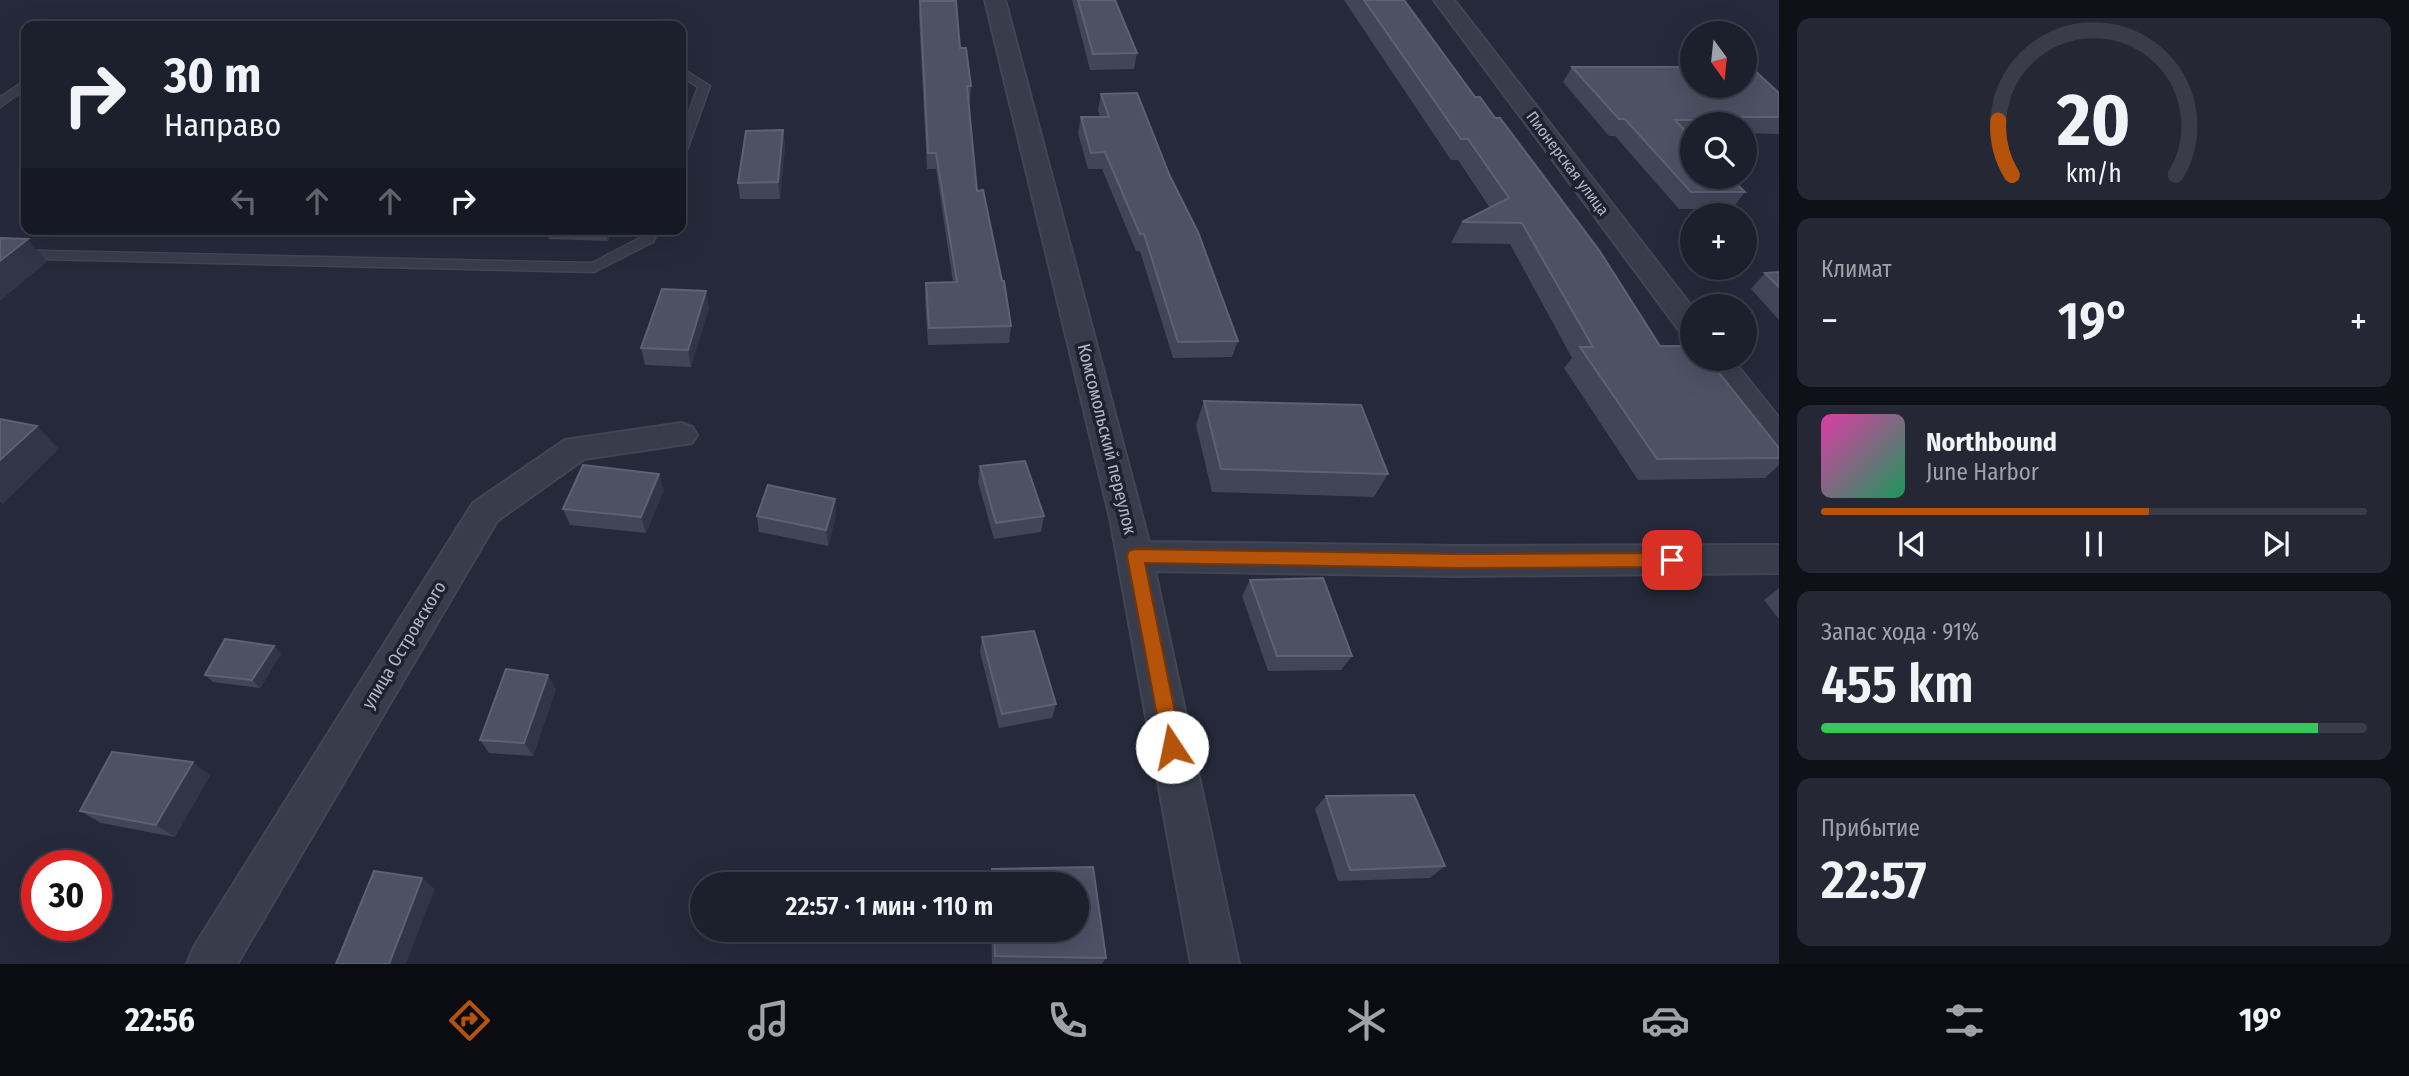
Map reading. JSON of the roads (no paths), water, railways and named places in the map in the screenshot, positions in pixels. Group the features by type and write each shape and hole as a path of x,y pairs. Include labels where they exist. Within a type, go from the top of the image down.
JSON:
{"street":[{"name":"Комсомольский переулок","path":"995,0 1135,556 1215,964"},
{"name":"Пионерская улица","path":"1444,0 1680,311"},
{"path":"1725,371 1779,441"},
{"name":"улица Островского","path":"211,964 485,512 576,448 681,435"},
{"path":"1135,556 1457,561 1779,559"}],"lane":[{"path":"686,74 704,86 686,136"},
{"path":"0,103 21,87"},
{"path":"0,254 594,268 648,239 650,235"}]}
